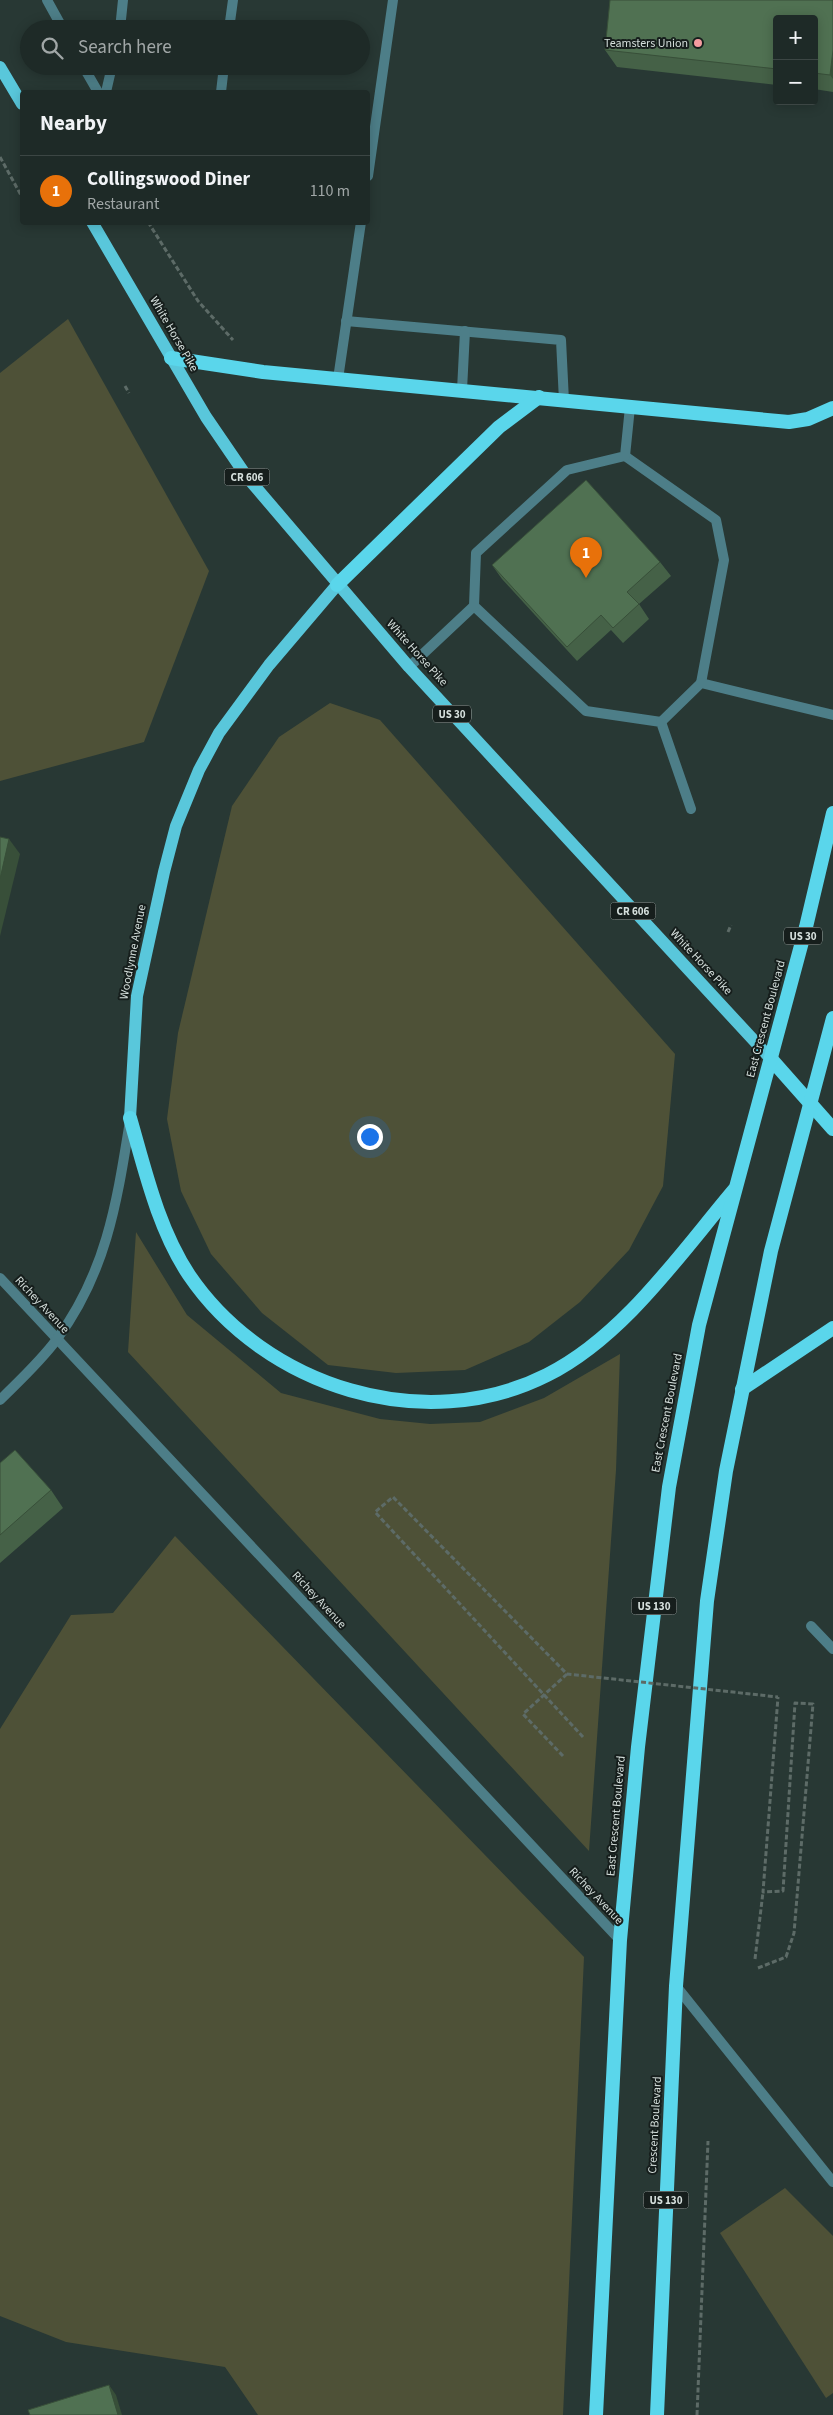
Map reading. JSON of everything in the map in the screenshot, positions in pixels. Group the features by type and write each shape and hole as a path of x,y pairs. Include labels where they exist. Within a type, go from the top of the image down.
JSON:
{"highway":[{"path":"171,358 262,372 790,422 808,418 833,408"},
{"path":"337,585 499,427 539,397"},
{"name":"East Crescent Boulevard","path":"596,2415 620,1940 638,1747 669,1487 699,1325 738,1186 833,813"},
{"name":"US 130","path":"676,1986 707,1601 726,1471 771,1252 833,1018"},
{"name":"White Horse Pike","path":"771,1059 833,1129"},
{"path":"130,1118 151,1191 166,1231 189,1274 220,1312 263,1350 331,1385 373,1396 419,1403 464,1400 506,1390 547,1375 593,1344 646,1295 738,1186"},
{"path":"742,1389 833,1328"},
{"name":"Crescent Boulevard","path":"657,2415 676,1986"}],"main road":[{"path":"0,66 20,101"},
{"name":"White Horse Pike","path":"94,225 206,417 247,477 337,585 409,667 771,1059"},
{"name":"Woodlynne Avenue","path":"130,1118 137,996 176,826 199,770 219,733 269,665 337,585"}],"street":[{"path":"47,0 58,20"},
{"path":"121,20 123,0"},
{"path":"230,20 233,0"},
{"path":"370,162 393,0"},
{"path":"88,75 97,90"},
{"path":"106,90 110,75"},
{"path":"221,90 223,75"},
{"path":"338,379 361,225"},
{"path":"346,321 561,340 564,401"},
{"path":"462,390 465,331"},
{"path":"625,456 630,408"},
{"path":"409,667 474,606 476,553 566,470 625,456 716,520 724,560 701,683 661,722"},
{"path":"474,606 586,711 661,722"},
{"path":"701,683 833,715"},
{"path":"661,722 691,809"},
{"name":"Woodlynne Avenue","path":"0,1400 57,1340 88,1289 114,1216 130,1118"},
{"name":"Richey Avenue","path":"0,1278 620,1940"},
{"path":"811,1626 833,1649"},
{"path":"676,1986 833,2182"}],"path":[{"path":"0,157 20,194"},
{"path":"150,225 198,301 221,330 235,342"},
{"path":"125,386 129,393"},
{"path":"728,932 731,925"},
{"path":"583,1737 376,1512 392,1497 566,1674 778,1698 763,1892 755,1960"},
{"path":"563,1756 523,1714 566,1674"},
{"path":"758,1968 786,1957 794,1933 813,1704 795,1702 784,1891 763,1892"},
{"path":"697,2415 708,2141"}],"green space":[{"path":"68,319 209,571 144,742 0,781 0,373"},
{"path":"330,703 380,720 675,1054 663,1186 629,1250 580,1302 529,1342 465,1370 396,1373 328,1365 262,1313 211,1254 181,1191 167,1119 178,1033 232,806 279,737"},
{"path":"136,1232 187,1315 281,1393 380,1419 430,1424 480,1422 544,1398 620,1354 616,1470 589,1851 128,1352"},
{"path":"175,1536 584,1957 563,2415 258,2415 225,2367 66,2342 0,2316 0,1729 71,1615 113,1613"},
{"path":"785,2188 833,2236 833,2393 826,2398 720,2233"}],"building":[{"name":"Teamsters Union","path":"610,0 833,0 833,50 830,75 818,74 818,15 773,15 773,69 605,50"},
{"path":"586,480 660,562 627,592 639,604 613,628 601,615 567,647 492,565"},
{"path":"0,837 9,839 0,879"},
{"path":"15,1450 51,1490 0,1535 0,1463"},
{"path":"109,2385 118,2415 30,2415 28,2410"}],"place":[{"name":"Teamsters Union","path":"698,43"},
{"name":"Collingswood Diner","path":"586,578"}]}
